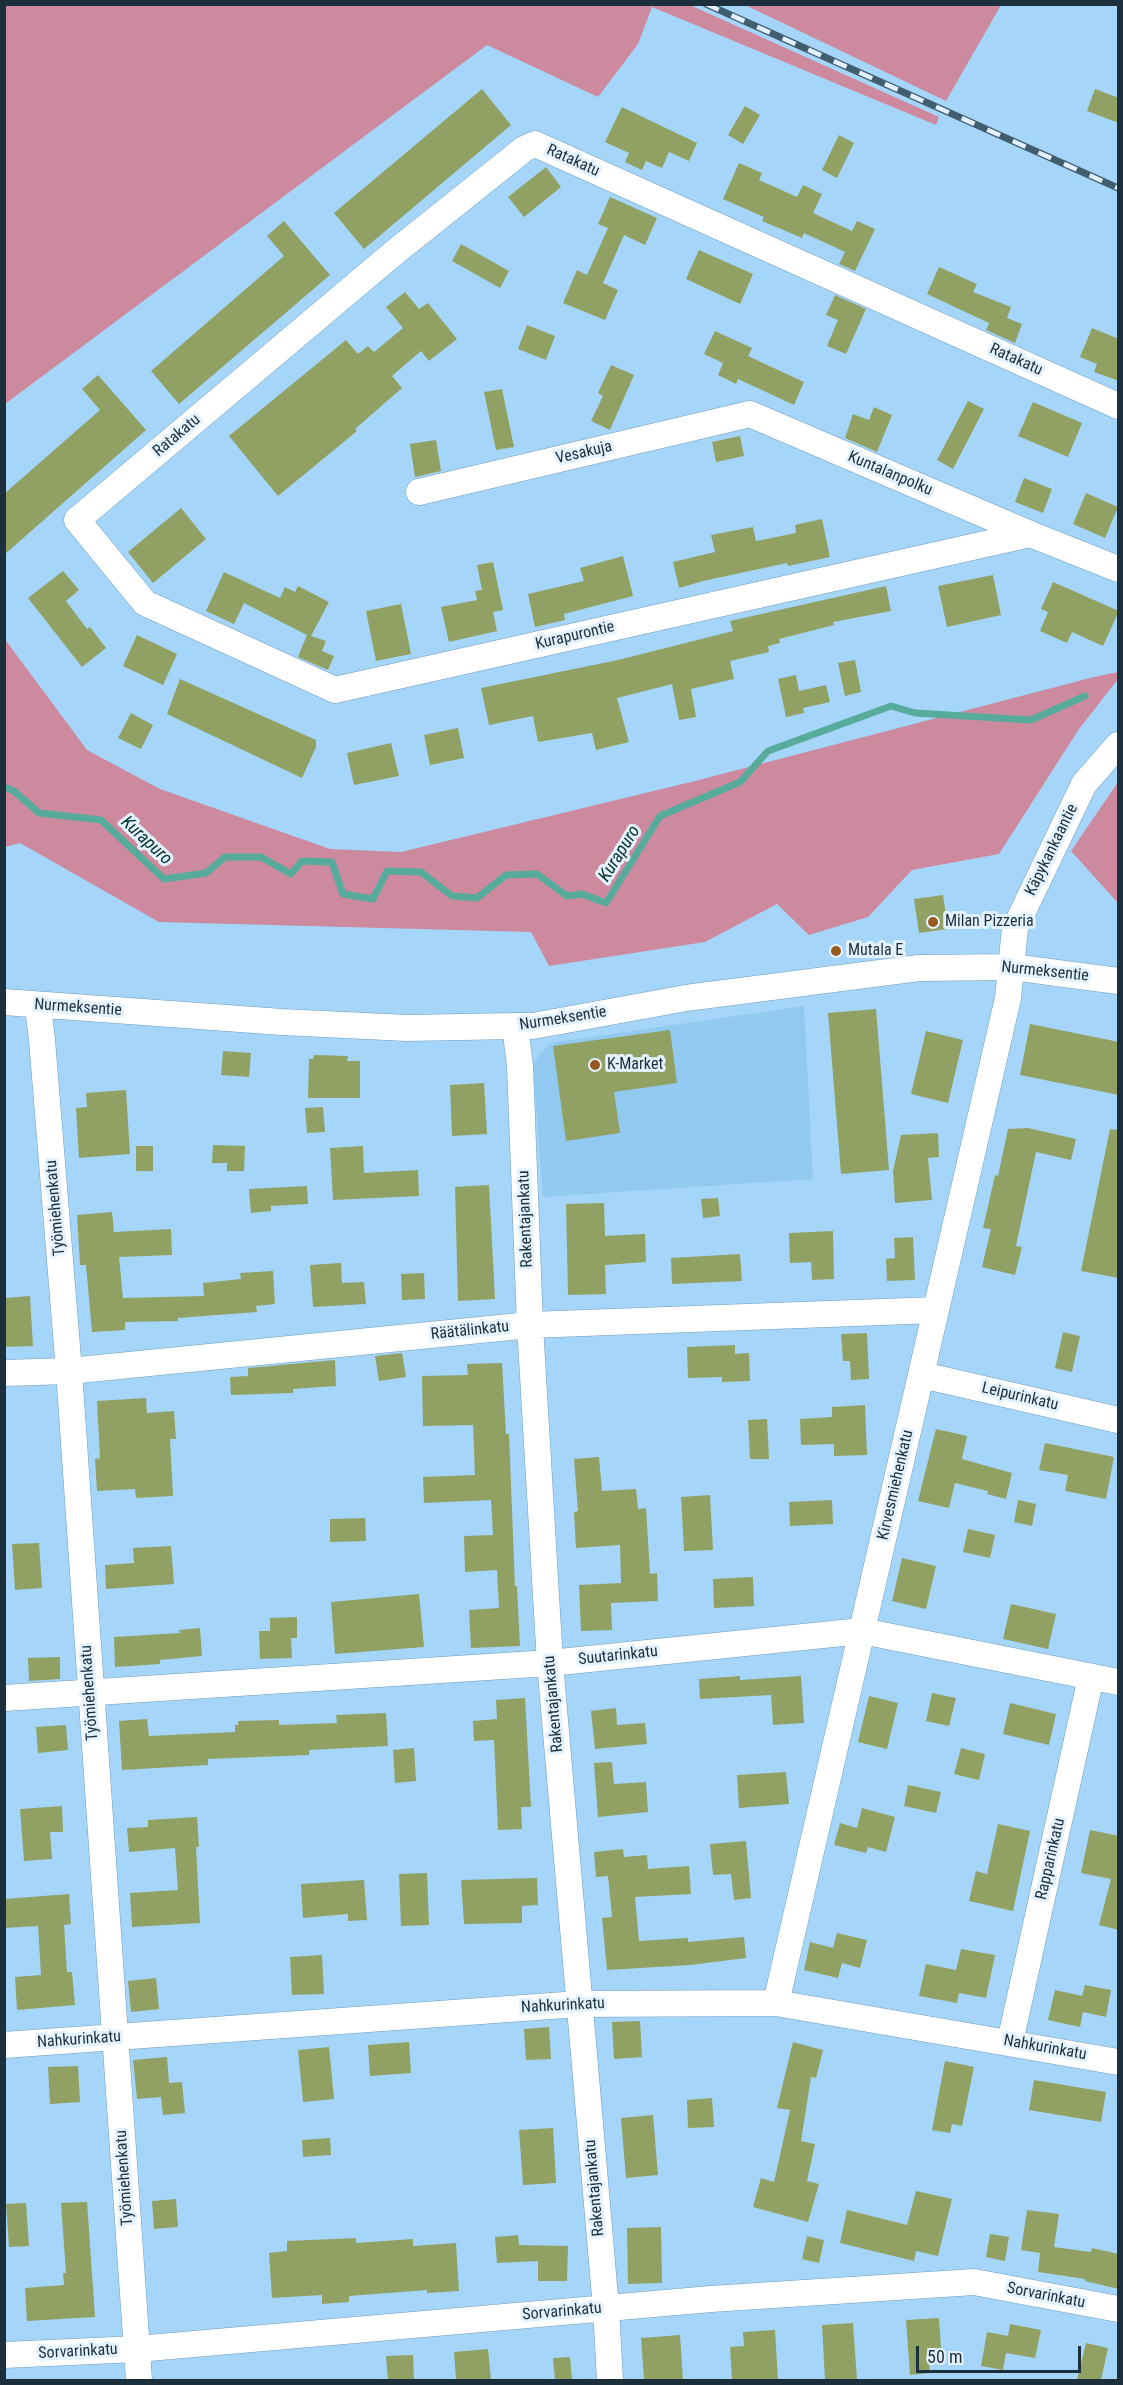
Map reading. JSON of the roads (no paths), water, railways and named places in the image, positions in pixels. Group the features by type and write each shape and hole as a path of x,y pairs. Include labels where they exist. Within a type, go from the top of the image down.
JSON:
{"street":[{"name":"Ratakatu","path":"77,520 395,252 524,149 535,144 1119,406"},
{"name":"Vesakuja","path":"419,492 750,414"},
{"name":"Kuntalanpolku","path":"750,414 1030,534"},
{"name":"Kurapurontie","path":"77,520 145,603 335,690 1030,534"},
{"path":"1030,534 1119,569"},
{"name":"Käpykankaantie","path":"1012,967 1015,928 1084,784 1119,745"},
{"name":"Nurmeksentie","path":"4,1002 38,1006 407,1028 533,1026 686,998 919,969 1012,967 1119,981"},
{"name":"Kirvesmiehenkatu","path":"776,2002 1008,998 1012,967"},
{"name":"Työmiehenkatu","path":"38,1006 69,1371 89,1692 116,2038 139,2380"},
{"name":"Rakentajankatu","path":"515,1026 520,1066 530,1325 550,1663 606,2308 610,2380"},
{"name":"Räätälinkatu","path":"4,1373 69,1371 530,1325 936,1310"},
{"name":"Leipurinkatu","path":"922,1375 1119,1420"},
{"name":"Suutarinkatu","path":"4,1698 550,1663 862,1631 1119,1682"},
{"name":"Rapparinkatu","path":"1010,2042 1091,1677"},
{"name":"Nahkurinkatu","path":"4,2045 579,2004 776,2002 1119,2062"},
{"name":"Sorvarinkatu","path":"4,2355 136,2349 606,2308 974,2282 1119,2309"}],"waterway":[{"name":"Kurapuro","path":"4,787 14,791 39,813 101,820 164,879 206,873 225,857 261,857 291,874 302,861 332,862 343,894 373,899 387,871 421,872 452,896 477,898 506,875 537,874 567,896 582,894 606,903 660,816 740,782 768,751 891,706 915,713 1031,720 1085,696"}],"railway":[{"path":"706,4 1118,188"}],"place":[{"name":"Milan Pizzeria","path":"933,922"},
{"name":"Mutala E","path":"836,951"},
{"name":"K-Market","path":"595,1065"}]}
